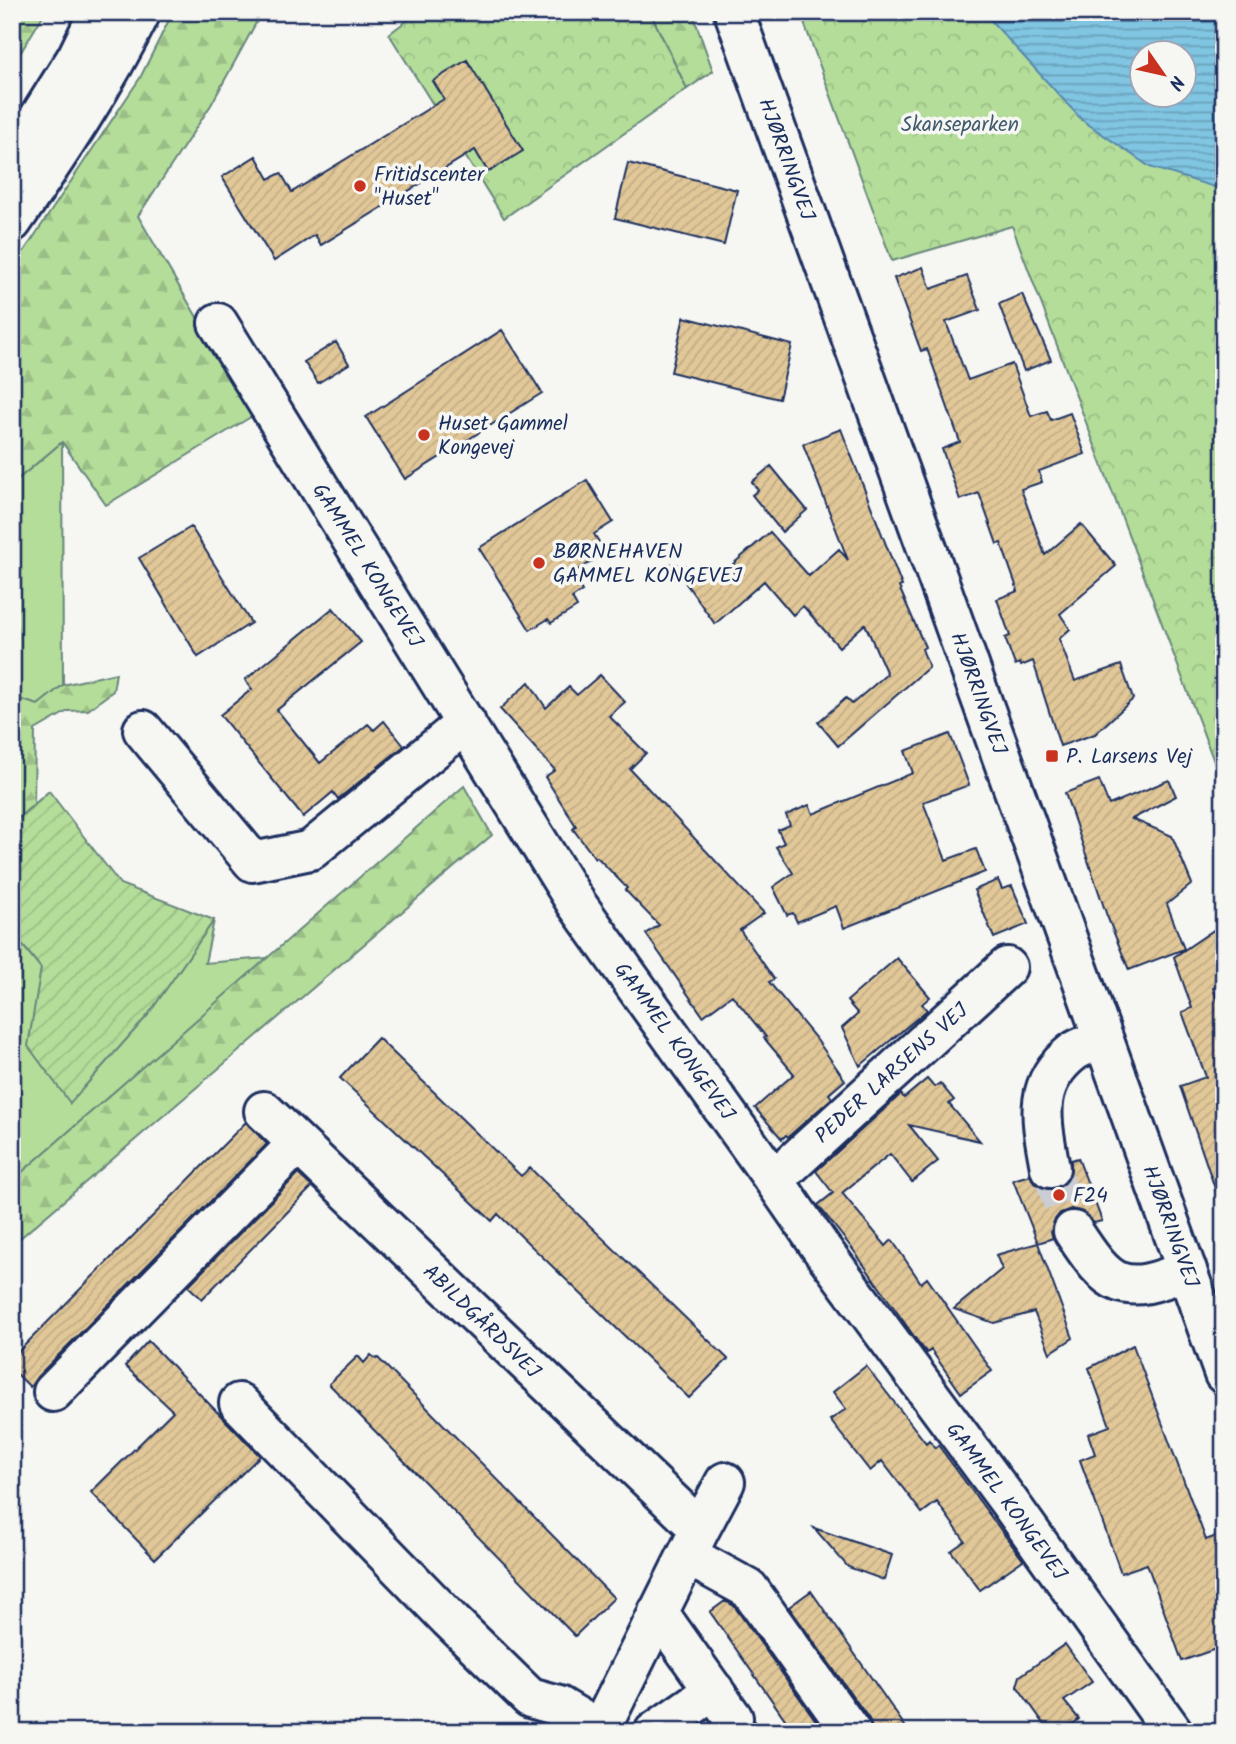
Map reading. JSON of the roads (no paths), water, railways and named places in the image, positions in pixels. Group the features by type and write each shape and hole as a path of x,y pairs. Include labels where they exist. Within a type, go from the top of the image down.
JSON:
{"main road":[{"path":"12,161 77,57 99,12"},
{"path":"12,222 69,140 126,43 141,12"},
{"name":"HJØRRINGVEJ","path":"734,12 1224,1374"},
{"name":"GAMMEL KONGEVEJ","path":"218,323 576,903 821,1248 1009,1502 1173,1732"},
{"path":"143,730 253,862 311,850 466,723"},
{"name":"PEDER LARSENS VEJ","path":"774,1180 1007,967"},
{"path":"1050,1168 1041,1106 1049,1077 1074,1051 1103,1038"},
{"name":"ABILDGÅRDSVEJ","path":"264,1111 694,1542 749,1589 850,1732"},
{"path":"52,1392 297,1144"},
{"path":"1073,1231 1103,1273 1126,1285 1157,1283 1187,1270"},
{"path":"239,1403 449,1619 530,1698 559,1706 599,1731 725,1482"},
{"path":"654,1732 723,1704 658,1612"}],"water":[{"path":"983,12 1224,12 1224,190 1150,167 1082,120"}],"tunnel":[{"path":"1050,1168 1073,1231"}],"place":[{"name":"Fritidscenter \"Huset\"","path":"360,186"},
{"name":"Huset Gammel Kongevej","path":"424,435"},
{"name":"BØRNEHAVEN GAMMEL KONGEVEJ","path":"539,563"},
{"name":"P. Larsens Vej","path":"1052,756"},
{"name":"F24","path":"1059,1195"}],"park label":[{"name":"Skanseparken","path":"960,124"}]}
